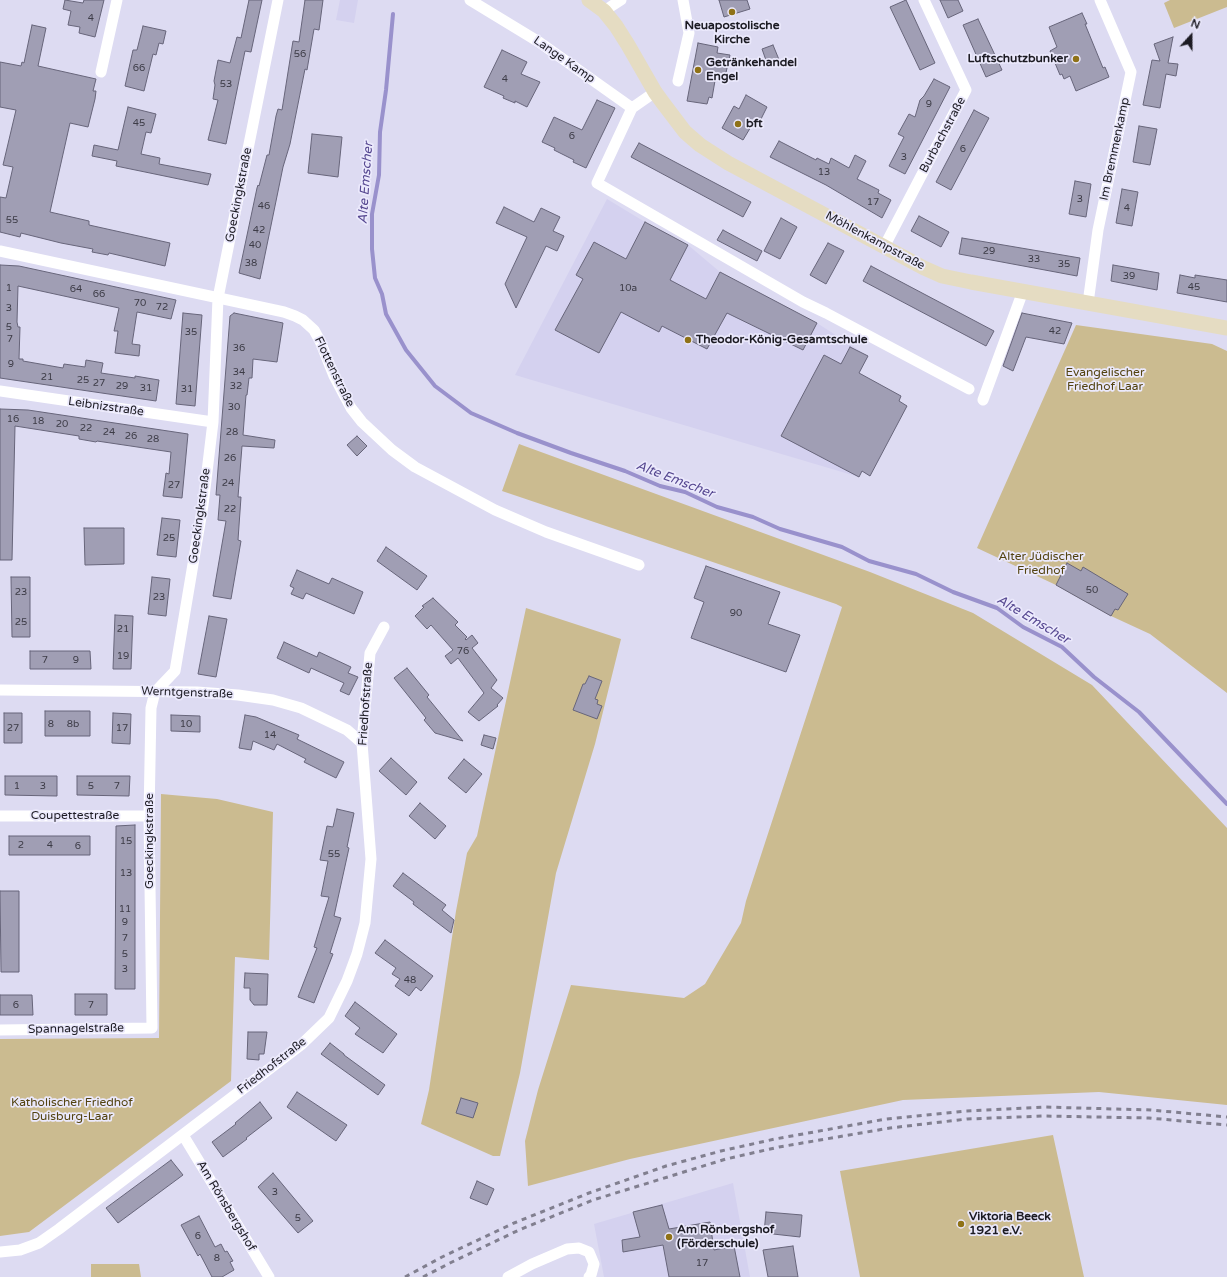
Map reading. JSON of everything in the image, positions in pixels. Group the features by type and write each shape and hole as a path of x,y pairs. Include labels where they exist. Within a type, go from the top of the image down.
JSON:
{"street":[{"path":"101,72 116,0"},
{"name":"Goeckingkstraße","path":"152,1028 150,816 151,708 155,692 175,671 203,505 213,422 218,298 278,0"},
{"name":"Lange Kamp","path":"470,0 539,42 632,108"},
{"path":"589,0 604,11 621,0"},
{"path":"678,81 689,33 683,0"},
{"name":"Burbachstraße","path":"884,247 966,90 924,0"},
{"name":"Im Bremmenkamp","path":"1088,303 1098,230 1131,72 1100,0"},
{"name":"Möhlenkampstraße","path":"604,11 628,45 655,92 685,132 700,145 728,163 884,247 942,276 1227,328"},
{"path":"655,92 632,108 597,183 803,302 969,389"},
{"name":"Flottenstraße","path":"0,251 284,312 304,320 314,330 342,392 362,422 392,450 415,467 469,497 522,523 639,565"},
{"path":"983,400 1023,291"},
{"name":"Leibnizstraße","path":"0,391 213,422"},
{"name":"Friedhofstraße","path":"0,1252 20,1250 39,1243 302,1044 329,1018 341,996 355,961 365,923 371,859 362,743 370,652 384,627"},
{"name":"Werntgenstraße","path":"0,690 197,692 238,695 274,700 301,708 325,718 347,730 362,743"},
{"name":"Coupettestraße","path":"0,816 150,816"},
{"name":"Spannagelstraße","path":"0,1030 152,1028"},
{"name":"Am Rönsbergshof","path":"183,1135 269,1277"},
{"path":"508,1277 532,1264 567,1250 579,1248 589,1252 594,1264 589,1277"}],"shaded area":[{"path":"340,0 358,0 354,23 336,20"},
{"name":"Theodor-König-Gesamtschule","path":"607,199 645,222 688,245 720,272 817,323 868,356 859,374 901,396 859,477 515,375"},
{"name":"Am Rönbergshof (Förderschule)","path":"733,1183 750,1277 604,1277 594,1224"}],"green space":[{"path":"1170,0 1227,0 1227,7 1174,28 1164,3"},
{"path":"1076,325 1212,344 1227,351 1227,693 1150,634 1111,616 1056,585 977,548"},
{"path":"519,444 870,572 973,613 1092,685 1227,828 1227,1105 1099,1092 903,1100 630,1159 528,1186 525,1141 538,1090 571,985 684,998 705,984 741,923 746,901 842,607 502,491"},
{"path":"526,608 621,639 595,744 556,873 520,1073 500,1156 493,1156 421,1124 429,1090 456,911 467,853 477,836"},
{"name":"Katholischer Friedhof Duisburg-Laar","path":"161,794 217,799 273,812 269,960 235,957 231,1081 29,1232 0,1236 0,1039 159,1038"},
{"name":"Viktoria Beeck 1921 e.V.","path":"1053,1135 1084,1277 860,1277 840,1171"},
{"path":"91,1264 139,1264 141,1277 91,1277"}],"building":[{"path":"65,0 83,3 84,0 104,0 95,37 79,33 80,27 68,25 71,11 63,9"},
{"path":"249,0 262,0 251,52 245,51 226,144 208,140 218,100 213,99 215,85 214,81 218,60 230,63 237,37 241,38"},
{"path":"305,0 323,0 319,30 314,29 307,70 305,69 260,279 239,273 257,188 258,185 259,186 267,155 269,155 278,109 282,110 293,41 299,42"},
{"name":"Neuapostolische Kirche","path":"719,0 747,0 750,9 724,17"},
{"path":"906,0 935,63 920,70 890,7"},
{"path":"940,0 958,0 963,11 948,18"},
{"name":"Luftschutzbunker","path":"1082,13 1103,68 1105,67 1109,77 1076,91 1070,76 1064,79 1062,74 1060,75 1050,51 1057,47 1049,27"},
{"path":"978,19 1002,70 986,77 963,25"},
{"path":"32,25 46,28 38,66 96,79 93,91 96,91 95,99 88,127 70,123 50,212 89,221 89,225 170,243 165,266 109,253 108,255 92,252 93,249 21,233 20,237 0,232 0,197 6,198 13,167 3,165 16,110 0,107 0,62 21,66 22,62 24,63"},
{"path":"143,26 166,31 163,44 159,43 156,55 153,54 144,91 125,86 133,50 137,50"},
{"path":"1173,37 1168,63 1178,64 1176,76 1166,74 1160,108 1143,105 1152,60 1160,61 1154,44"},
{"path":"698,43 718,47 717,53 730,55 725,77 716,75 712,98 709,97 707,104 687,101"},
{"path":"773,45 780,62 768,66 762,49"},
{"path":"502,50 527,62 521,74 540,82 527,107 515,101 515,103 503,98 504,96 484,87"},
{"path":"934,79 950,87 905,174 889,166 904,137 898,134 909,114 915,117 920,100"},
{"name":"bft","path":"746,95 767,107 759,123 755,120 743,140 722,128 734,106 739,109"},
{"path":"597,100 615,108 586,168 554,150 555,148 542,142 554,117 582,130"},
{"path":"128,107 156,114 151,133 146,132 141,154 160,158 159,164 211,174 208,185 116,166 117,161 92,156 94,145 118,150"},
{"path":"974,110 989,118 951,190 936,182"},
{"path":"1139,126 1157,129 1150,165 1133,162"},
{"path":"312,134 342,137 338,177 308,173"},
{"path":"779,141 816,160 817,158 829,164 831,158 849,168 855,155 866,161 857,179 879,190 878,193 891,200 882,218 826,185 770,157"},
{"path":"639,143 751,202 743,217 631,157"},
{"path":"1075,181 1091,184 1086,217 1069,214"},
{"path":"1122,189 1138,192 1132,226 1116,223"},
{"path":"504,207 534,222 541,208 560,217 553,231 564,236 557,251 546,246 516,308 505,284 527,237 496,223"},
{"path":"919,216 949,232 941,247 911,231"},
{"path":"781,218 797,227 780,259 764,251"},
{"path":"645,222 688,245 670,280 706,299 720,272 817,323 803,350 727,313 707,349 662,326 659,332 621,312 599,353 555,330 583,279 576,275 594,242 626,259"},
{"path":"723,230 762,251 757,261 717,240"},
{"path":"962,238 1080,258 1077,276 959,254"},
{"path":"828,243 844,251 826,284 810,275"},
{"path":"0,265 19,266 176,300 171,319 137,312 132,344 140,345 139,356 115,353 118,331 114,331 119,308 18,286 17,322 18,327 20,327 19,359 63,368 64,364 85,367 86,360 103,363 101,373 159,380 156,401 0,378"},
{"path":"1113,265 1159,273 1157,290 1111,281"},
{"path":"871,266 994,331 986,346 863,281"},
{"path":"1180,275 1195,278 1195,275 1227,280 1227,302 1177,293"},
{"path":"183,313 202,315 195,406 176,404"},
{"path":"234,313 283,323 277,362 253,359 252,378 249,378 246,395 243,435 275,440 274,448 242,446 238,497 241,497 238,540 241,541 231,599 213,596 226,521 218,520 220,495 216,495 230,316"},
{"path":"1022,313 1072,323 1064,344 1026,337 1013,371 1003,366"},
{"path":"850,347 868,356 859,373 901,396 899,401 907,406 870,476 862,471 859,477 781,436 824,355 841,364"},
{"path":"0,409 28,410 188,434 182,498 163,496 166,473 169,474 171,452 96,442 79,439 79,436 15,426 12,560 0,560"},
{"path":"357,436 367,446 357,456 347,445"},
{"path":"162,518 180,520 176,557 157,555"},
{"path":"84,528 124,528 124,564 85,565"},
{"path":"386,547 427,576 417,590 377,561"},
{"path":"1067,563 1081,571 1083,567 1128,594 1118,610 1115,609 1111,616 1056,585"},
{"path":"706,566 780,592 768,624 800,635 786,672 691,638 704,602 694,598"},
{"path":"297,570 329,584 332,578 363,592 354,614 306,593 303,599 291,594 294,588 290,586"},
{"path":"11,577 30,577 30,637 12,637"},
{"path":"152,577 170,579 166,616 148,614"},
{"path":"433,598 458,622 455,625 467,637 465,639 466,640 472,635 478,643 472,648 497,680 491,688 503,698 497,705 498,706 479,721 468,712 484,693 458,658 451,664 445,656 453,650 431,625 427,629 415,616 424,607 422,606"},
{"path":"115,615 133,616 131,669 113,669"},
{"path":"209,616 227,619 216,677 198,674"},
{"path":"284,642 317,657 319,652 351,667 348,673 358,677 349,695 340,691 344,683 311,668 309,673 277,658"},
{"path":"30,651 90,651 91,669 30,669"},
{"path":"407,668 429,695 427,697 463,741 435,733 424,720 426,718 394,678"},
{"path":"589,676 602,681 595,699 598,700 597,704 602,706 597,719 573,710 583,684 585,684"},
{"path":"45,711 90,711 90,736 45,736"},
{"path":"4,713 22,713 22,743 4,743"},
{"path":"113,713 131,714 130,744 112,743"},
{"path":"171,715 200,716 200,732 171,731"},
{"path":"245,715 256,717 299,735 297,739 344,762 336,778 304,762 306,759 277,744 274,750 253,741 251,750 239,748"},
{"path":"484,735 496,738 493,749 481,745"},
{"path":"391,758 417,782 406,795 379,771"},
{"path":"464,759 482,774 466,793 448,778"},
{"path":"5,776 57,776 57,796 5,795"},
{"path":"77,776 130,776 129,796 77,795"},
{"path":"420,803 446,826 435,839 409,816"},
{"path":"337,809 354,813 347,847 349,848 334,916 341,918 330,953 333,954 314,1003 298,997 317,948 314,947 329,897 321,896 328,861 320,860 327,826 333,827"},
{"path":"135,825 135,989 115,989 116,826"},
{"path":"9,836 90,836 90,855 9,855"},
{"path":"403,873 446,905 442,910 454,920 451,933 413,904 414,902 393,886"},
{"path":"0,891 19,891 19,972 1,972"},
{"path":"385,940 433,976 421,991 416,987 409,996 395,986 400,979 392,974 396,968 375,953"},
{"path":"245,973 268,974 267,1005 254,1005 250,1000 250,988 244,988"},
{"path":"75,994 107,994 107,1015 75,1015"},
{"path":"0,995 32,995 33,1015 0,1015"},
{"path":"355,1002 397,1034 383,1053 355,1034 360,1028 345,1016"},
{"path":"248,1032 267,1032 264,1054 259,1054 259,1060 247,1059"},
{"path":"330,1043 385,1085 378,1095 321,1054"},
{"path":"297,1092 347,1125 336,1141 287,1107"},
{"path":"461,1098 478,1103 473,1118 456,1113"},
{"path":"260,1102 272,1118 223,1157 212,1142 236,1124 235,1123"},
{"path":"171,1160 183,1175 118,1223 106,1208"},
{"path":"273,1173 313,1221 298,1233 258,1187"},
{"path":"477,1181 494,1189 487,1205 470,1198"},
{"path":"662,1205 669,1229 710,1222 714,1250 734,1246 740,1277 669,1277 663,1245 623,1252 622,1240 640,1237 633,1212"},
{"path":"766,1212 802,1215 800,1237 764,1233"},
{"path":"199,1216 215,1247 221,1244 225,1252 227,1251 233,1261 230,1262 234,1270 222,1277 212,1277 200,1254 198,1256 181,1225"},
{"path":"793,1246 798,1277 768,1277 763,1250"}],"waterway":[{"name":"Alte Emscher","path":"393,14 386,90 380,132 379,175 372,214 372,249 375,278 382,294 386,314 406,350 435,386 471,413 517,433 625,471 660,486 685,492 717,507 753,517 780,529 842,547 869,561 916,574 953,592 997,608 1023,627 1062,647 1094,677 1139,712 1227,804"}],"railway":[{"path":"405,1277 442,1257 514,1223 589,1193 666,1166 721,1151 775,1139 886,1119 966,1111 1044,1107 1151,1110 1227,1117"},
{"path":"423,1277 519,1230 593,1200 726,1159 779,1147 890,1128 967,1119 1044,1116 1149,1118 1227,1125"}],"place":[{"name":"Neuapostolische Kirche","path":"732,12"},
{"name":"Luftschutzbunker","path":"1076,59"},
{"name":"Getränkehandel Engel","path":"698,70"},
{"name":"bft","path":"738,124"},
{"name":"Theodor-König-Gesamtschule","path":"688,340"},
{"name":"Viktoria Beeck 1921 e.V.","path":"961,1224"},
{"name":"Am Rönbergshof (Förderschule)","path":"669,1237"}],"park label":[{"name":"Evangelischer Friedhof Laar","path":"1105,380"},
{"name":"Alter Jüdischer Friedhof","path":"1041,564"}]}
